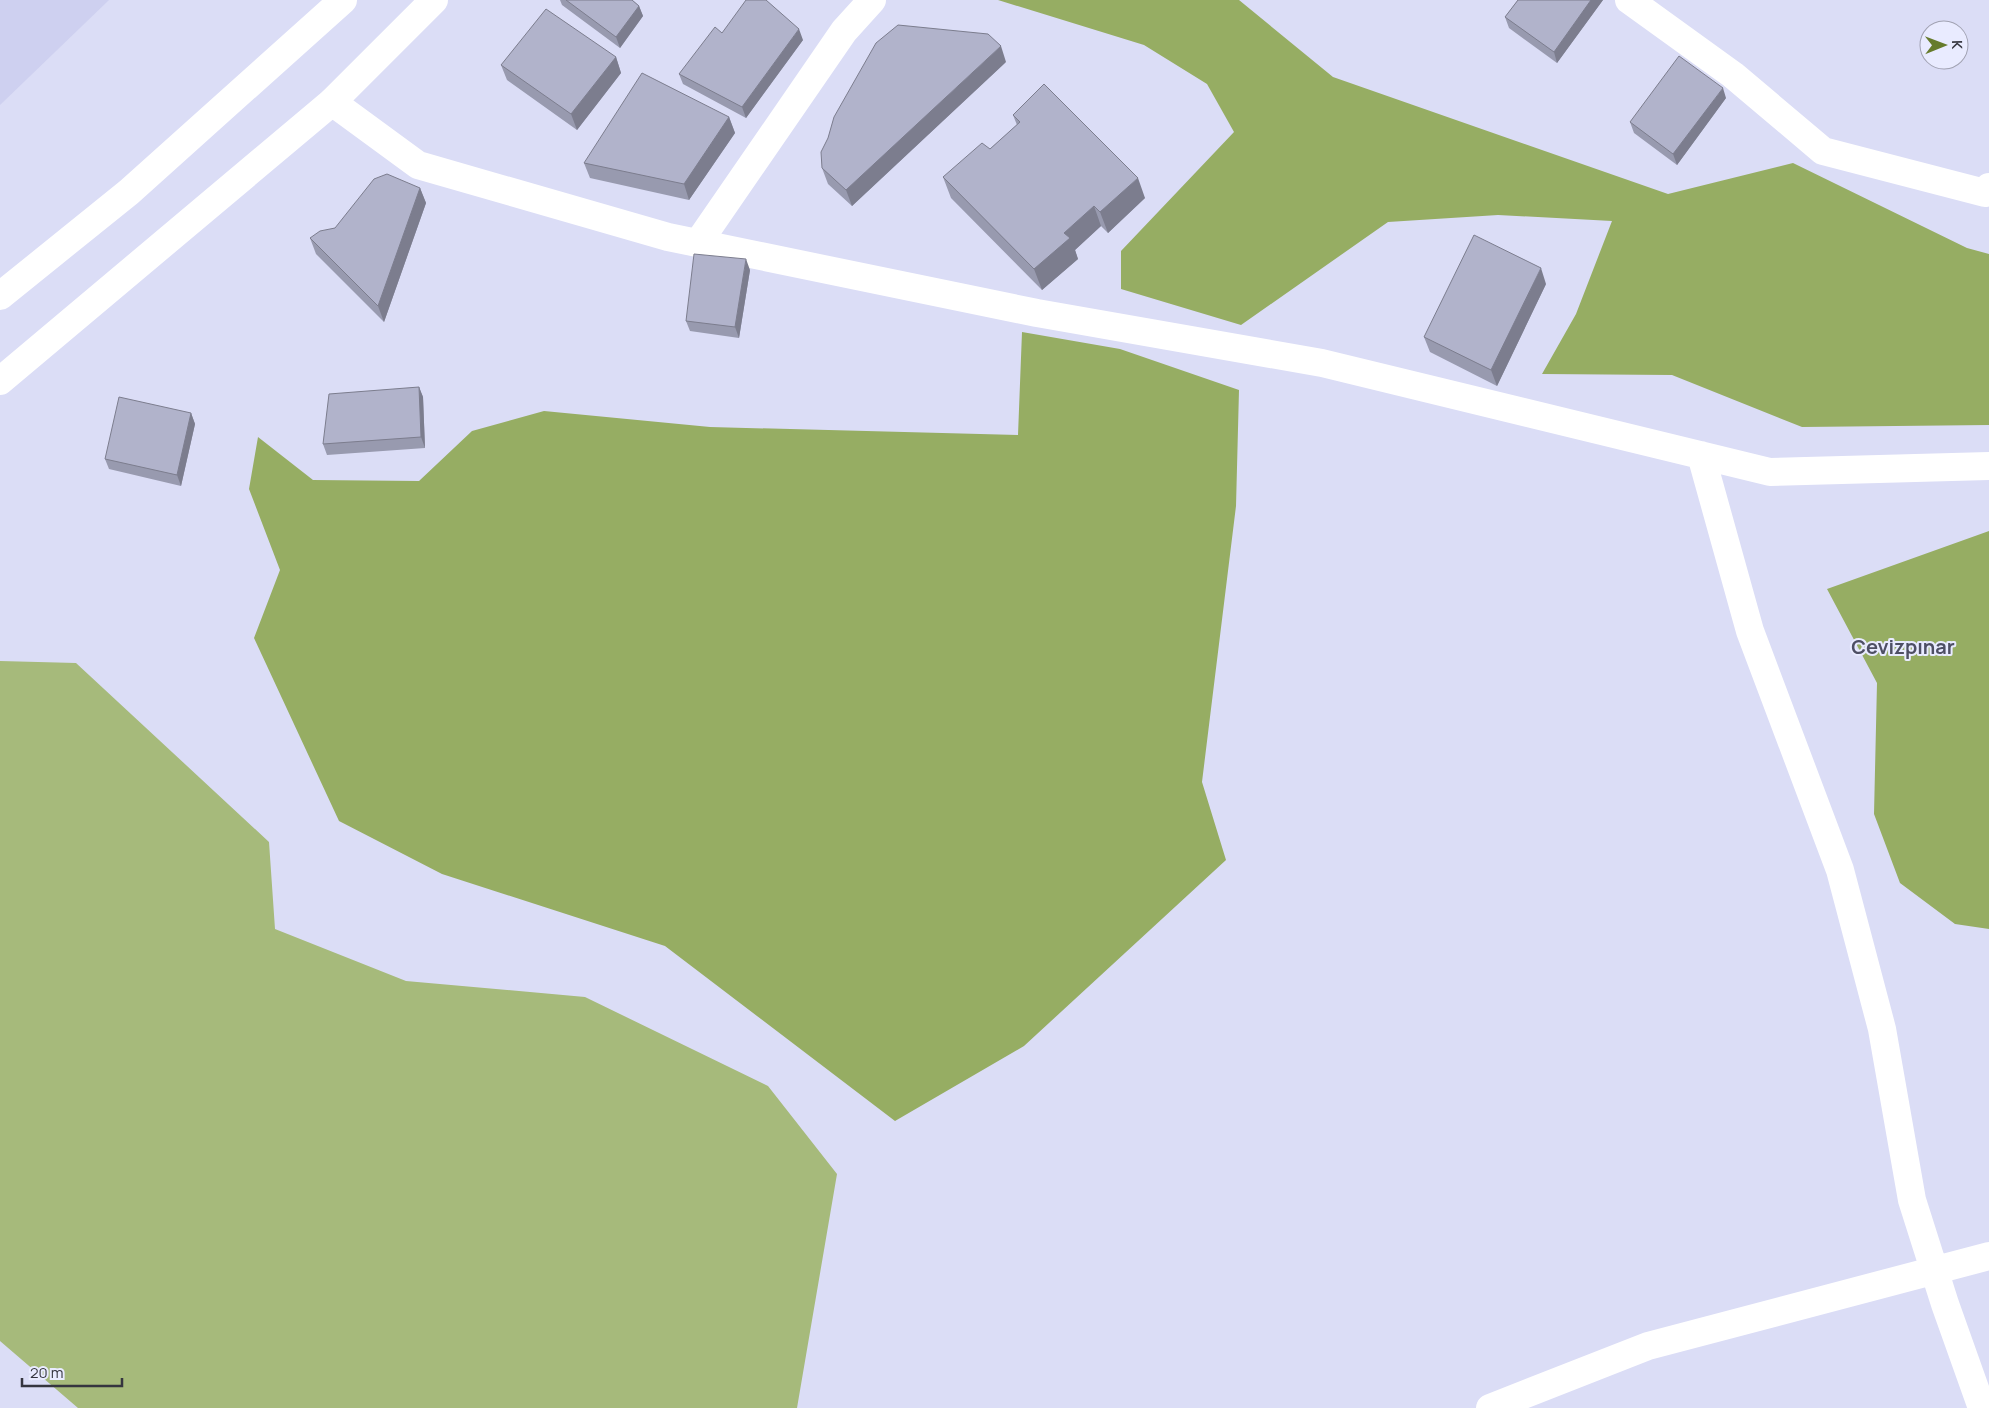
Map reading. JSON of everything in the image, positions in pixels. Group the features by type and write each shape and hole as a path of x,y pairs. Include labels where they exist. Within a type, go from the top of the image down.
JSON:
{"street":[{"path":"0,296 129,192 343,0"},
{"path":"0,382 332,102 434,0"},
{"path":"698,243 844,31 872,0"},
{"path":"1629,0 1733,75 1823,151 1985,193 1989,187"},
{"path":"332,102 418,165 668,237 1037,313 1322,363 1770,472 1989,466"},
{"path":"1701,455 1750,631 1840,870 1882,1029 1912,1200 1934,1271 1982,1408"},
{"path":"1490,1408 1648,1346 1989,1256"}],"shaded area":[{"path":"0,0 109,0 0,105"}],"green space":[{"path":"998,0 1239,0 1333,77 1668,194 1793,163 1967,248 1989,254 1989,425 1802,427 1672,375 1542,374 1576,314 1612,221 1498,215 1388,222 1241,325 1121,289 1121,251 1234,132 1207,84 1144,45"},
{"path":"1022,332 1120,349 1239,390 1236,506 1202,782 1226,860 1024,1046 895,1121 665,946 442,874 339,821 254,638 280,570 249,489 258,437 313,480 419,481 472,431 544,411 710,427 1018,435"},
{"path":"1989,531 1989,929 1955,924 1900,883 1874,814 1877,683 1827,589"},
{"path":"0,661 76,663 269,842 275,929 406,981 585,997 768,1086 837,1174 797,1408 78,1408 0,1341"}],"building":[{"path":"566,0 632,0 639,6 616,37"},
{"path":"746,0 766,0 799,29 742,107 679,74 715,27 722,33"},
{"path":"1518,0 1591,0 1554,52 1505,17"},
{"path":"546,9 616,57 571,114 501,65"},
{"path":"898,25 988,34 1001,46 846,190 822,168 821,152 828,138 834,117 876,43"},
{"path":"1679,56 1723,88 1673,154 1630,122"},
{"path":"642,73 729,117 684,184 584,163"},
{"path":"1044,84 1138,178 1100,212 1094,206 1064,233 1070,238 1034,269 943,177 982,143 990,149 1020,122 1013,115"},
{"path":"387,174 420,188 378,306 310,238 320,231 335,228 374,179"},
{"path":"1474,235 1541,268 1491,370 1424,337"},
{"path":"694,254 746,259 735,327 686,321"},
{"path":"419,387 421,437 323,444 329,394"},
{"path":"119,397 191,413 177,475 105,459"}],"district":[{"name":"Cevizpınar","path":"1903,646"}]}
